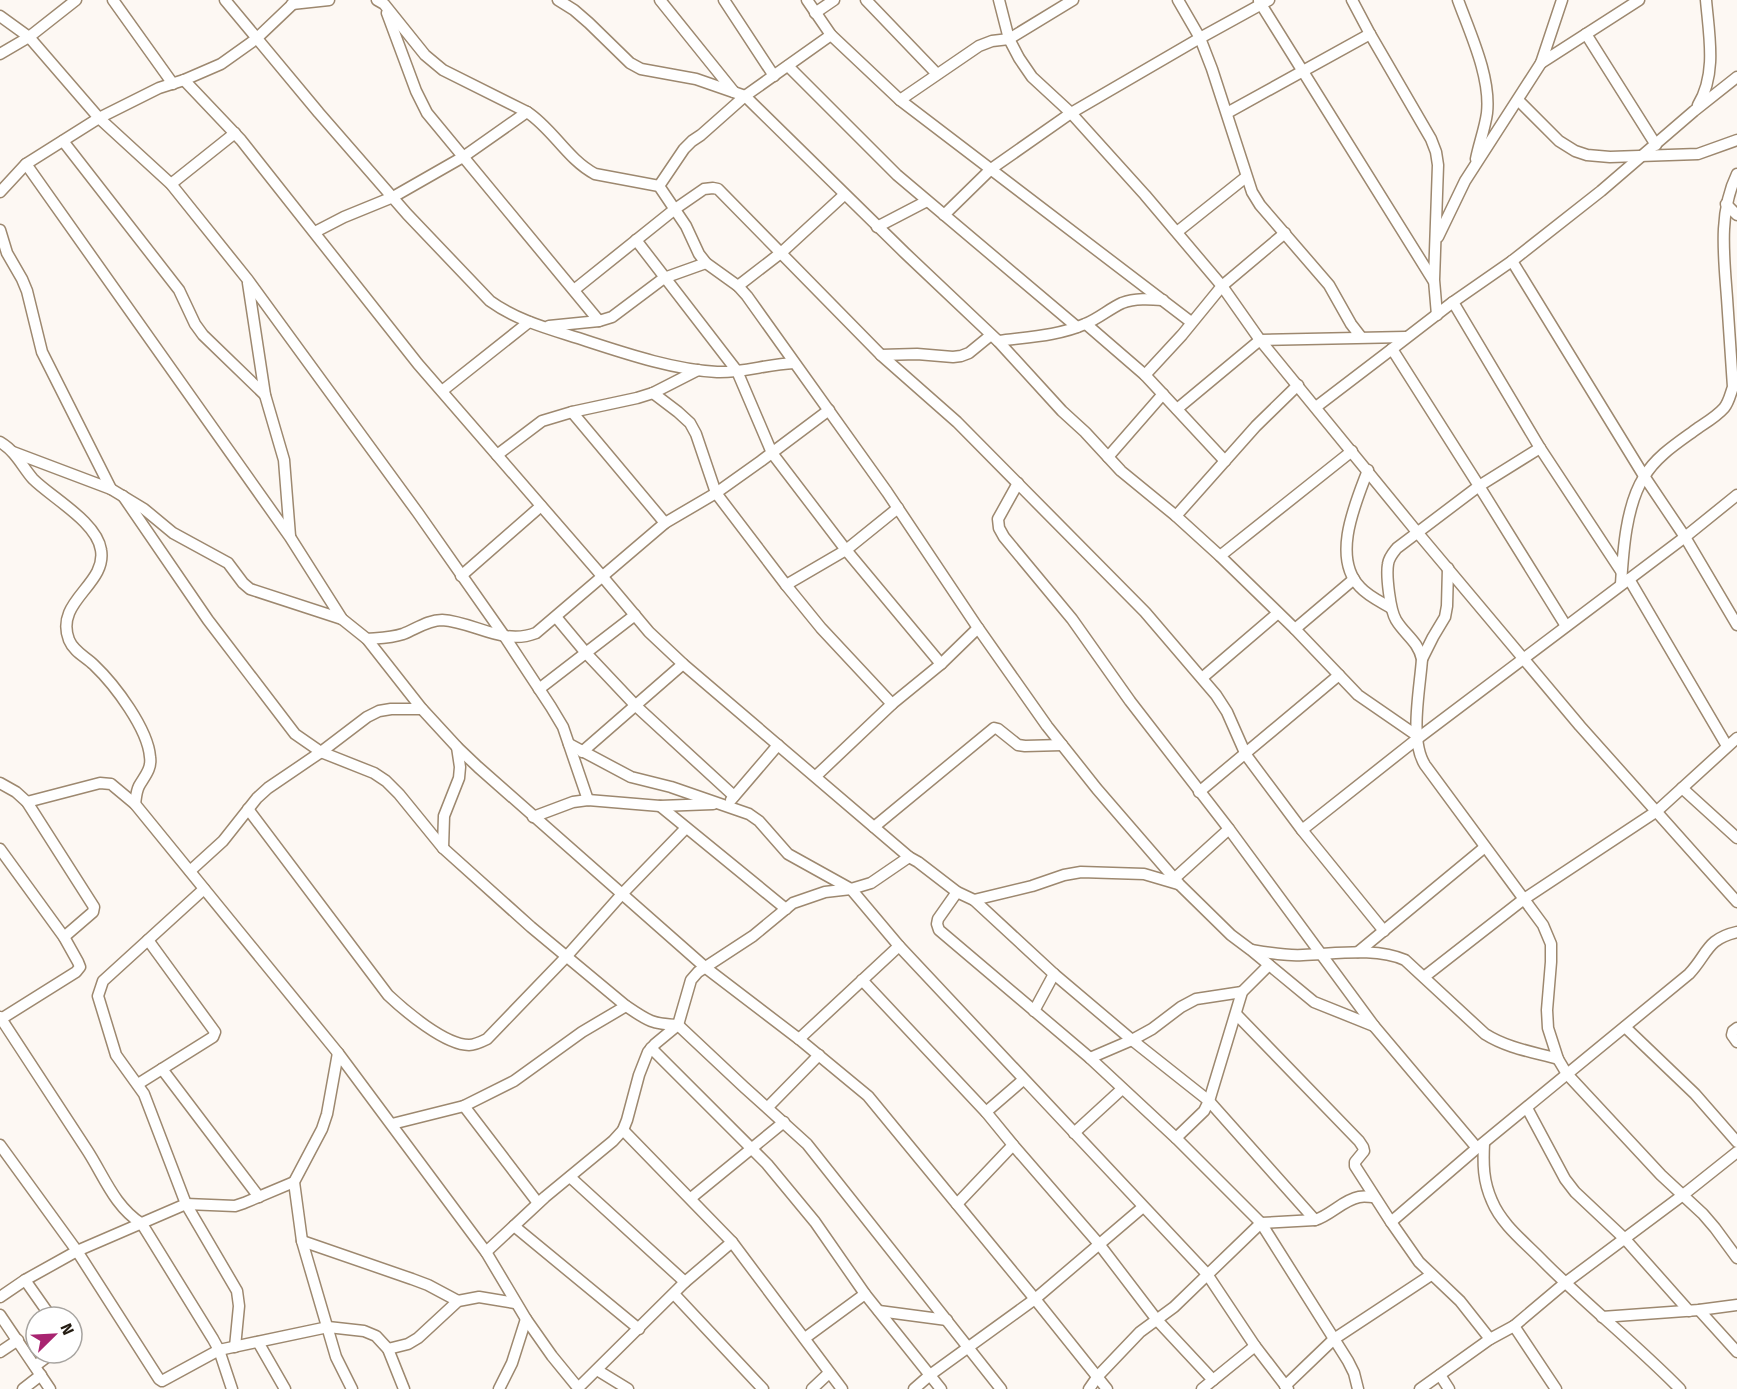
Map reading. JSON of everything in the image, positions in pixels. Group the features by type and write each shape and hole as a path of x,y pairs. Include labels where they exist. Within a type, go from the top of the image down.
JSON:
{"street":[{"path":"0,54 29,37 76,0"},
{"path":"113,0 179,82 235,133 418,364 649,632 683,664 909,857 957,892 974,900 1054,974 1209,1101 1315,1220"},
{"path":"225,0 393,197 490,301 502,309 542,327 637,357 698,370 737,371 794,363"},
{"path":"2,185 26,164 99,118 142,96 221,64 256,39 294,2 329,0"},
{"path":"558,0 574,10 630,63 641,69 683,76 745,96 877,227 995,338 1121,471 1220,556 1364,699 1416,737"},
{"path":"660,0 734,92"},
{"path":"724,0 774,76"},
{"path":"807,0 831,35 900,100 1191,322"},
{"path":"815,13 834,0"},
{"path":"866,0 937,74"},
{"path":"999,0 1009,39 1032,77 1071,113 1177,232 1222,286 1260,340 1417,532 1580,726 1737,902"},
{"path":"900,100 979,46 992,41 1009,39 1073,0"},
{"path":"1178,0 1200,38 1252,192 1260,205 1329,285 1361,337"},
{"path":"1352,0 1436,152 1438,165 1434,280 1437,315"},
{"path":"1458,0 1487,94 1487,114 1473,169"},
{"path":"1436,242 1473,169 1541,63 1562,0"},
{"path":"1541,63 1639,0"},
{"path":"1695,111 1705,93 1710,74 1706,0"},
{"path":"380,2 425,55 443,70 538,119 587,170 595,174 659,186 686,226 699,254 706,263 738,286 747,296 898,508 978,628 1062,745 1097,789 1178,881 1230,935 1314,1002 1374,1026"},
{"path":"380,2 427,113 599,321"},
{"path":"944,215 991,169 1071,113 1263,2 1303,72 1434,280"},
{"path":"0,16 29,37 99,118 171,184 248,280 505,637 563,727 588,800"},
{"path":"1227,113 1370,34"},
{"path":"1586,34 1656,145"},
{"path":"659,186 684,149 745,96 831,35"},
{"path":"788,66 897,175 927,201 1145,375 1225,461"},
{"path":"1316,407 1406,337 1512,261 1601,191 1737,77"},
{"path":"1518,100 1559,141 1587,155 1610,157 1698,154 1737,140"},
{"path":"315,232 344,217 393,197 463,157 527,112"},
{"path":"171,184 235,133"},
{"path":"63,141 179,290 202,335 265,395"},
{"path":"26,164 290,537 342,619 367,639 422,709 457,747 533,817 706,968 800,1039 868,1096 1107,1389"},
{"path":"1624,578 1623,550 1636,492 1644,476 1676,444 1724,408 1729,400 1734,348 1724,250 1726,204 1737,174"},
{"path":"1177,232 1246,177"},
{"path":"574,290 675,208 704,189 718,189 881,355 957,422 1145,612 1216,695 1227,712 1246,755 1302,830 1384,931"},
{"path":"738,286 782,252 844,195"},
{"path":"877,227 927,201"},
{"path":"1726,204 1737,215"},
{"path":"0,230 7,253 27,291 45,360 111,489"},
{"path":"1145,375 1182,335 1222,286 1285,233"},
{"path":"636,240 737,371 772,453 846,550 941,664"},
{"path":"1512,261 1644,476 1685,537 1737,625"},
{"path":"542,327 599,321 612,317 664,279 706,263"},
{"path":"248,280 265,395 284,460 290,537"},
{"path":"881,355 962,356 995,338 1053,334 1081,326 1122,303 1148,299 1164,300"},
{"path":"1453,303 1540,448 1624,578 1727,746"},
{"path":"442,391 529,322"},
{"path":"1177,409 1260,340 1406,337"},
{"path":"1392,349 1566,626"},
{"path":"1731,367 1737,378"},
{"path":"497,455 542,421 653,393 698,370"},
{"path":"1176,516 1256,426 1298,385"},
{"path":"653,393 690,423 716,493 786,585 821,628 892,704"},
{"path":"1108,457 1163,394"},
{"path":"367,639 403,634 430,622 441,620 505,637 526,637 536,633 665,523 716,493 829,410"},
{"path":"572,412 665,523"},
{"path":"0,442 13,452 35,480 88,525 101,549 101,563 94,579 70,608 66,624 69,639 75,649 107,678 141,728 150,755 150,763 147,774 138,788 135,804"},
{"path":"1540,448 1479,486 1391,554 1388,565 1391,608 1401,627 1419,648 1422,659 1416,737 1418,750 1425,765 1543,925 1551,944 1548,1028 1558,1059 1567,1074 1661,1175 1715,1228 1737,1258"},
{"path":"1220,556 1352,451"},
{"path":"13,452 111,489 144,509 173,533 228,563 250,589 342,619"},
{"path":"1368,470 1351,516 1347,534 1346,548 1349,567 1353,579 1361,588 1391,608"},
{"path":"1018,483 998,519 999,528 1004,537 1072,619 1130,701 1229,829 1374,1026 1481,1145 1482,1166 1492,1201 1514,1233 1565,1284 1680,1389"},
{"path":"1302,830 1416,737 1566,626 1624,578 1685,537 1737,495"},
{"path":"123,496 207,620 288,725 304,741 321,752 374,773 386,781 443,848 566,957 643,1018 657,1024 678,1024 807,1143 1001,1389"},
{"path":"461,576 541,506"},
{"path":"786,585 846,550 898,508"},
{"path":"1422,659 1445,617 1448,568"},
{"path":"1295,630 1353,579"},
{"path":"1202,678 1278,613"},
{"path":"539,689 635,615"},
{"path":"556,617 636,706 734,796"},
{"path":"816,776 892,704 941,664 978,628"},
{"path":"582,752 683,664"},
{"path":"1199,792 1340,675"},
{"path":"190,872 223,841 256,798 367,717 391,708 422,709"},
{"path":"874,827 994,728 1018,745 1062,745"},
{"path":"1424,977 1524,899 1657,811 1737,738"},
{"path":"569,744 631,777 671,787 749,814 759,821 788,854 851,889 899,946 1207,1274 1255,1346 1286,1387 1334,1339 1431,1275"},
{"path":"533,817 573,802 588,800 660,806 723,804 734,796 777,745"},
{"path":"443,848 444,816 459,778 457,747"},
{"path":"0,783 16,792 27,802 94,907 93,912 64,937"},
{"path":"27,802 100,783 111,784 135,804 338,1053 392,1124 486,1252 515,1303 552,1356 579,1389 686,1282 732,1242"},
{"path":"1682,788 1737,838"},
{"path":"660,806 786,909"},
{"path":"248,809 388,995 405,1011 453,1042 469,1045 487,1039 686,828"},
{"path":"1178,881 1229,829"},
{"path":"1358,952 1485,846"},
{"path":"0,849 64,937 80,967 76,972 1,1018 89,1152 119,1204 132,1218 142,1224 219,1350 232,1389"},
{"path":"486,1252 538,1203 613,1141 623,1130 648,1052 678,1024 691,980 800,900 825,891 851,889 871,883 909,857"},
{"path":"974,900 1081,872 1144,874 1178,881"},
{"path":"204,889 103,981 98,996 116,1055 144,1094 186,1204 237,1291 239,1306 235,1347"},
{"path":"957,892 938,919 939,930 1090,1058 1176,1138 1262,1223 1354,1373 1358,1389"},
{"path":"1391,1222 1693,969 1714,941 1737,932"},
{"path":"138,1084 213,1037 215,1032 148,940"},
{"path":"800,1039 899,946"},
{"path":"1251,950 1283,955 1358,952 1396,956 1405,960 1485,1034 1496,1041 1558,1059"},
{"path":"1176,1138 1204,1111 1242,992 1269,965"},
{"path":"1034,1011 1054,974"},
{"path":"862,980 986,1112 1099,1244 1156,1320 1213,1380"},
{"path":"1090,1058 1152,1029 1175,1011 1196,999 1242,992"},
{"path":"392,1124 464,1106 514,1081 582,1032 626,1006"},
{"path":"1236,1014 1363,1147 1364,1151 1355,1162 1355,1166 1374,1197 1419,1262 1460,1301 1490,1339"},
{"path":"1625,1027 1707,1106 1737,1142"},
{"path":"1737,1028 1732,1035 1737,1042"},
{"path":"651,1048 767,1164 814,1222 865,1294 941,1389"},
{"path":"338,1053 327,1114 322,1129 294,1182 303,1240 336,1357 352,1389"},
{"path":"768,1107 819,1055"},
{"path":"162,1069 259,1197"},
{"path":"986,1112 1023,1080"},
{"path":"1074,1133 1122,1089"},
{"path":"464,1106 538,1203"},
{"path":"1527,1108 1565,1179 1587,1205 1625,1239 1737,1352"},
{"path":"691,1198 784,1122"},
{"path":"623,1130 732,1242 842,1389"},
{"path":"0,1145 77,1251 162,1381 219,1350 328,1327 376,1336 388,1349 404,1389"},
{"path":"957,1204 1012,1145"},
{"path":"1420,1389 1490,1339 1514,1326 1737,1152"},
{"path":"570,1177 686,1282"},
{"path":"0,1297 77,1251 186,1204 235,1206 294,1182"},
{"path":"1089,1389 1098,1376 1140,1332 1174,1307 1262,1223 1315,1220 1323,1218 1350,1200 1359,1197 1374,1197"},
{"path":"914,1389 930,1374 1035,1299 1143,1207"},
{"path":"514,1226 639,1329"},
{"path":"303,1240 428,1285 458,1301"},
{"path":"25,1280 43,1305"},
{"path":"674,1294 763,1389"},
{"path":"805,1338 865,1294"},
{"path":"388,1349 408,1344 418,1338 458,1301 479,1297 515,1303"},
{"path":"1602,1317 1737,1305"},
{"path":"879,1311 947,1320"},
{"path":"0,1315 50,1389"},
{"path":"499,1389 512,1364 526,1319"},
{"path":"1514,1326 1556,1389"},
{"path":"0,1352 18,1340"},
{"path":"258,1342 285,1389"},
{"path":"1202,1389 1255,1346"},
{"path":"23,1389 43,1365"},
{"path":"597,1370 628,1389"},
{"path":"812,1389 829,1373"},
{"path":"1440,1375 1449,1389"}]}
